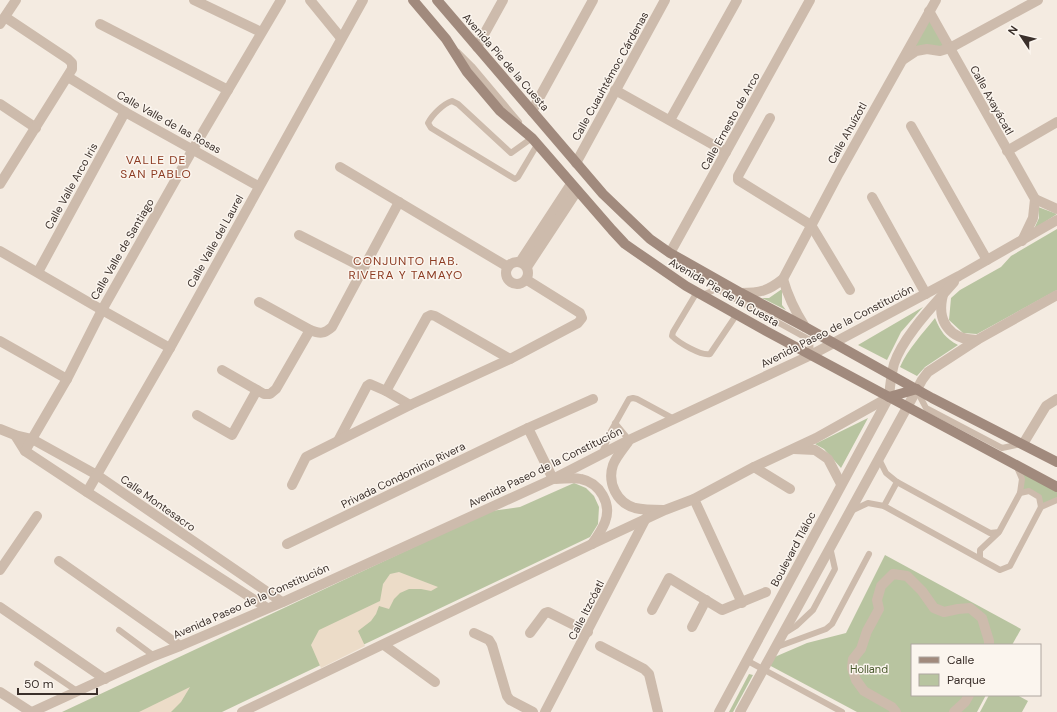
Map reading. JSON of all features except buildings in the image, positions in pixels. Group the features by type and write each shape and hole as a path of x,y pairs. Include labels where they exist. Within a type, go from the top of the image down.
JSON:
{"main road":[{"name":"Avenida Pie de la Cuesta","path":"413,0 446,39 467,72 500,111 535,142 625,244 700,293 737,314 1057,487"},
{"name":"Avenida Pie de la Cuesta","path":"437,0 476,48 603,194 650,239 670,253 741,293 805,326 917,389 1057,462"},
{"path":"889,397 917,389"}],"street":[{"path":"0,184 72,69 72,63 68,59 2,21 16,0"},
{"path":"194,0 261,32"},
{"name":"Calle Valle de Santiago","path":"26,451 67,379 102,310 193,149 281,0"},
{"path":"310,0 341,38"},
{"name":"Calle Valle del Laurel","path":"87,492 170,348 258,186 362,0"},
{"path":"476,48 503,0"},
{"path":"532,111 593,0"},
{"name":"Calle Cuauhtémoc Cárdenas","path":"576,163 665,0"},
{"path":"670,120 737,0"},
{"name":"Calle Ernesto de Arco","path":"670,253 810,0"},
{"name":"Calle Ahuízotl","path":"741,293 758,293 772,288 783,279 839,173 936,0"},
{"path":"902,60 916,51 927,49 940,51 950,48 1038,0"},
{"name":"Calle Axayácatl","path":"929,12 1035,199"},
{"path":"100,24 228,90"},
{"name":"Calle Valle de las Rosas","path":"68,77 125,112 258,186"},
{"path":"615,90 726,152"},
{"path":"0,104 36,128"},
{"name":"Calle Valle Arco Iris","path":"38,272 125,112"},
{"path":"770,118 738,176 738,180 811,225 850,290"},
{"path":"1007,151 1057,122"},
{"path":"911,126 987,260"},
{"path":"340,167 508,267"},
{"path":"524,265 574,188"},
{"path":"872,197 926,294"},
{"path":"1022,241 1033,218 1035,199 1057,209"},
{"path":"259,302 310,330 324,333 332,327 399,202"},
{"name":"Avenida Paseo de la Constitución","path":"32,712 154,656 282,602 553,479 629,440 812,355 959,276 1057,220"},
{"path":"299,235 364,268"},
{"path":"0,251 170,348"},
{"path":"513,262 524,265 529,274 527,280 518,285 511,283 506,277 508,267 513,262"},
{"path":"243,712 646,518 694,499 754,467 794,449 889,397 894,363 899,352 912,332 959,276"},
{"path":"783,279 786,291 793,307 805,326"},
{"path":"292,485 306,457 339,439 510,359 578,323 582,318 580,313 527,280"},
{"path":"942,295 940,309 944,323 958,337 977,340"},
{"path":"740,712 878,459 928,372 977,340 1057,295"},
{"path":"386,391 427,317 430,315 435,316 510,359"},
{"path":"222,370 257,390 267,394 273,392 310,330"},
{"path":"0,341 67,379"},
{"path":"339,439 367,386 370,384 386,391 410,405"},
{"path":"197,415 232,435 257,390"},
{"name":"Boulevard Tláloc","path":"719,712 889,397"},
{"name":"Privada Condominio Rivera","path":"287,544 593,398"},
{"path":"1023,444 1046,406 1057,399"},
{"path":"528,428 553,479 579,478 596,486 604,496 607,515 592,544"},
{"name":"Calle Montesacro","path":"0,429 15,435 32,439 96,475 282,602"},
{"path":"15,435 26,451 267,608"},
{"path":"629,440 613,465 611,477 613,489 622,500 633,508 664,510"},
{"path":"794,449 815,450 828,459 841,484"},
{"path":"754,467 790,489"},
{"path":"694,499 742,603"},
{"path":"0,570 37,516"},
{"name":"Calle Itzcóatl","path":"545,712 646,518"},
{"path":"59,561 180,646"},
{"path":"896,712 892,707 864,691 856,680 852,668 853,659 861,648 866,631 879,609 877,600 881,586 893,574 907,576 922,591 934,608 944,612 958,608 970,608 982,618 989,644"},
{"path":"652,610 670,578 722,610 766,592"},
{"path":"692,627 706,600"},
{"path":"0,607 105,678"},
{"path":"530,633 548,612 588,632"},
{"path":"474,633 489,640 492,645 507,696 510,700 533,712"},
{"path":"384,645 435,682"},
{"path":"600,646 644,669 649,674 658,712"},
{"path":"0,692 32,712"},
{"path":"954,712 965,702 968,696"}],"lane":[{"path":"452,101 458,104 511,152 535,142 518,177 515,179 431,128 428,123 430,118 447,103 452,101"},
{"path":"737,314 710,354 705,355 698,352 672,336 673,332 700,293 717,289 810,340 812,355"},
{"path":"601,455 615,423 629,399 633,398 674,419"},
{"path":"615,423 629,440"},
{"path":"878,459 886,473 897,482 990,533 999,532"},
{"path":"980,558 980,550 999,532 1020,493 1022,480 1016,465"},
{"path":"884,506 897,482"},
{"path":"1020,493 1030,491 1039,497 1041,507"},
{"path":"850,511 868,503 884,506 1000,570 1010,566 1041,507 1057,500"},
{"path":"782,635 796,626 813,610 836,569 830,547"},
{"path":"775,648 826,628 832,624 868,554"},
{"path":"119,630 154,656"},
{"path":"746,660 842,712"},
{"path":"37,664 77,691"}],"green space":[{"path":"929,11 950,48 927,49 902,60"},
{"path":"1038,207 1057,214 1034,229 1039,218"},
{"path":"1057,229 1057,290 977,334 963,333 949,320 951,298 960,290 1001,267 1011,256"},
{"path":"782,289 782,305 786,310 762,298 769,298"},
{"path":"923,307 901,332 887,360 858,345"},
{"path":"935,318 944,334 958,345 925,367 917,376 900,367 911,348"},
{"path":"868,418 841,468 824,449 815,444"},
{"path":"1016,465 1057,487 1057,500 1041,507 1039,497 1029,491 1020,493 1022,479"},
{"path":"574,483 586,488 594,496 599,507 598,524 590,537 222,712 62,712 491,511 520,507"},
{"name":"Holland","path":"885,555 1021,629 1013,644 911,644 911,696 985,696 977,712 857,712 767,664 770,659 807,643 846,633"},
{"path":"749,674 753,675 733,712 729,712"},
{"path":"988,696 1019,696 1028,701 1022,712 980,712"}],"shaded area":[{"path":"399,572 438,587 431,591 409,589 400,593 394,599 389,609 379,606 371,621 358,631 365,646 321,668 311,645 319,630 380,601 383,584 390,574"},
{"path":"190,687 181,702 171,712 139,712"}],"district":[{"name":"VALLE DE SAN PABLO","path":"156,167"},
{"name":"CONJUNTO HAB. RIVERA Y TAMAYO","path":"406,268"}]}
